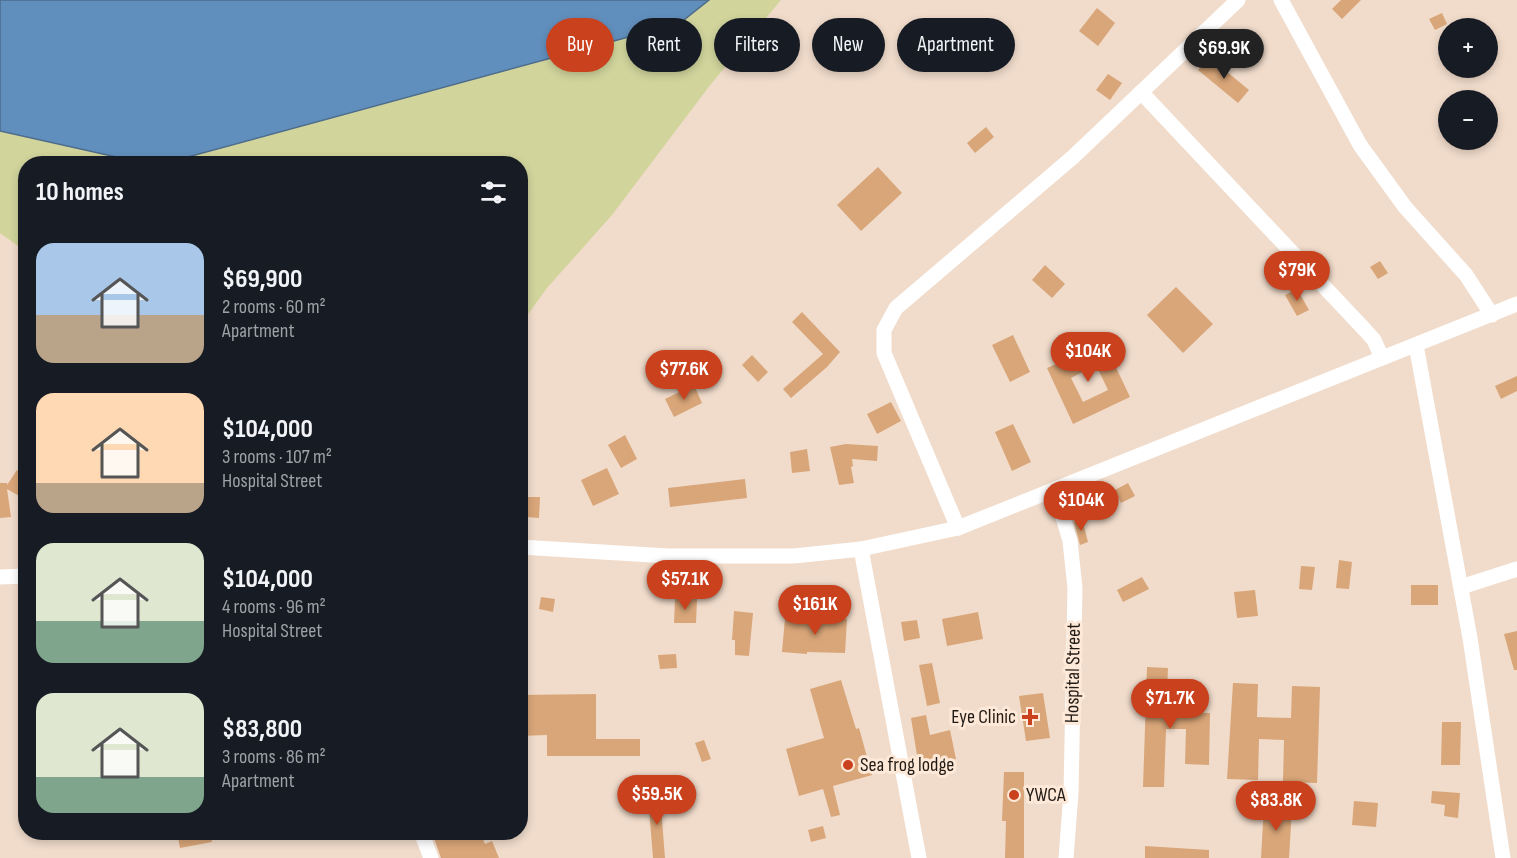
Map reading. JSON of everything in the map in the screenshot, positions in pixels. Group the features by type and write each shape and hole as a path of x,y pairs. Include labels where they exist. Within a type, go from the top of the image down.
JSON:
{"street":[{"path":"958,528 884,353 884,330 896,308 1073,157 1238,0"},
{"path":"1281,0 1359,145 1405,207 1466,275 1492,315"},
{"path":"1141,92 1365,330 1374,340 1382,358"},
{"path":"528,547 668,556 794,556 861,549 958,528 1517,304"},
{"path":"1416,345 1461,587 1503,858"},
{"name":"Hospital Street","path":"1055,490 1070,541 1075,588 1071,793 1066,858"},
{"path":"861,549 919,858"},
{"path":"1461,587 1517,569"},
{"path":"0,577 18,576"},
{"path":"424,840 431,858"}],"green space":[{"path":"709,0 781,0 766,18 714,18 714,72 721,72 612,215 547,288 528,314 528,156 191,156 546,59 546,72 614,72 614,41 626,38 626,72 702,72 702,18 686,18"},
{"path":"0,131 112,156 18,156 18,246 0,233"}],"water":[{"path":"0,0 709,0 686,18 626,18 626,38 614,41 614,18 546,18 546,59 191,156 112,156 0,131"}],"building":[{"path":"1341,0 1361,0 1342,19 1332,9"},
{"path":"1097,8 1115,23 1098,46 1079,31"},
{"path":"1442,13 1444,18 1438,18 1438,28 1435,30 1429,19"},
{"path":"1209,57 1249,90 1238,103 1198,70"},
{"path":"1108,74 1122,83 1110,100 1096,90"},
{"path":"986,127 994,137 975,153 967,143"},
{"path":"878,167 902,193 861,231 837,205"},
{"path":"1380,261 1388,273 1378,279 1370,267"},
{"path":"1045,265 1065,284 1052,298 1032,280"},
{"path":"1176,287 1213,324 1183,353 1147,315"},
{"path":"1297,289 1309,310 1297,316 1285,295"},
{"path":"802,312 840,352 827,367 791,398 783,389 823,354 792,322"},
{"path":"1013,335 1030,372 1010,382 992,345"},
{"path":"1104,342 1130,397 1073,424 1047,368","holes":["1096,365 1108,390 1083,402 1071,378"]},
{"path":"752,355 768,372 758,382 742,365"},
{"path":"1517,376 1517,391 1501,399 1495,386"},
{"path":"694,385 702,403 674,417 665,399"},
{"path":"891,402 901,421 877,434 867,414"},
{"path":"1013,424 1031,462 1012,471 995,432"},
{"path":"625,435 637,459 621,468 608,445"},
{"path":"846,444 878,446 877,461 852,459 854,483 839,485 830,447"},
{"path":"807,449 810,471 792,473 790,452"},
{"path":"607,468 619,494 593,506 581,480"},
{"path":"18,471 18,495 7,489 11,517 0,518 0,483 7,483 7,485"},
{"path":"745,479 747,498 670,507 668,488"},
{"path":"1128,483 1135,496 1121,503 1115,490"},
{"path":"528,497 540,497 539,518 528,517"},
{"path":"1082,519 1088,542 1080,545 1074,522"},
{"path":"1339,560 1352,562 1349,589 1336,588"},
{"path":"1301,566 1315,567 1312,590 1299,589"},
{"path":"1142,577 1149,589 1123,602 1117,590"},
{"path":"1411,585 1438,585 1438,605 1411,605"},
{"path":"1255,590 1258,616 1237,618 1234,592"},
{"path":"541,597 555,599 553,612 539,609"},
{"path":"675,598 697,599 696,623 674,623"},
{"path":"734,611 753,613 749,656 735,655 735,640 732,640"},
{"path":"978,612 983,639 947,646 942,619"},
{"path":"818,617 847,619 845,653 782,652 785,618 817,621"},
{"path":"917,620 920,638 904,641 901,622"},
{"path":"1517,631 1517,670 1514,670 1504,634"},
{"path":"676,654 677,668 660,669 658,655"},
{"path":"932,663 940,703 927,706 919,665"},
{"path":"1147,667 1168,668 1166,712 1210,713 1209,765 1185,764 1186,729 1166,729 1164,787 1143,787"},
{"path":"841,680 856,729 859,728 872,775 833,786 840,815 831,817 823,789 799,796 786,749 824,738 810,689"},
{"path":"1233,683 1258,684 1257,717 1291,718 1292,686 1320,687 1317,783 1283,782 1284,740 1259,739 1258,780 1227,779"},
{"path":"1043,693 1050,738 1026,741 1019,696"},
{"path":"596,694 596,739 640,739 640,756 547,756 547,735 528,736 528,695"},
{"path":"926,715 930,735 950,730 956,759 919,768 911,718"},
{"path":"1442,722 1461,722 1460,765 1441,765"},
{"path":"704,740 711,759 702,762 695,743"},
{"path":"1004,772 1024,772 1024,858 1005,858 1006,821 1002,821"},
{"path":"1432,791 1460,793 1458,818 1444,816 1445,805 1431,803"},
{"path":"660,794 665,858 653,858 648,795"},
{"path":"1354,801 1378,803 1376,827 1352,825"},
{"path":"1264,806 1292,808 1289,858 1261,858"},
{"path":"823,826 826,838 811,842 808,830"},
{"path":"178,840 212,840 212,842 180,848"},
{"path":"435,840 483,840 485,844 492,841 499,858 441,858"},
{"path":"1145,846 1209,850 1209,858 1145,858"}],"place":[{"name":"Eye Clinic","path":"1030,717"},
{"name":"Sea frog lodge","path":"848,765"},
{"name":"YWCA","path":"1014,795"}]}
